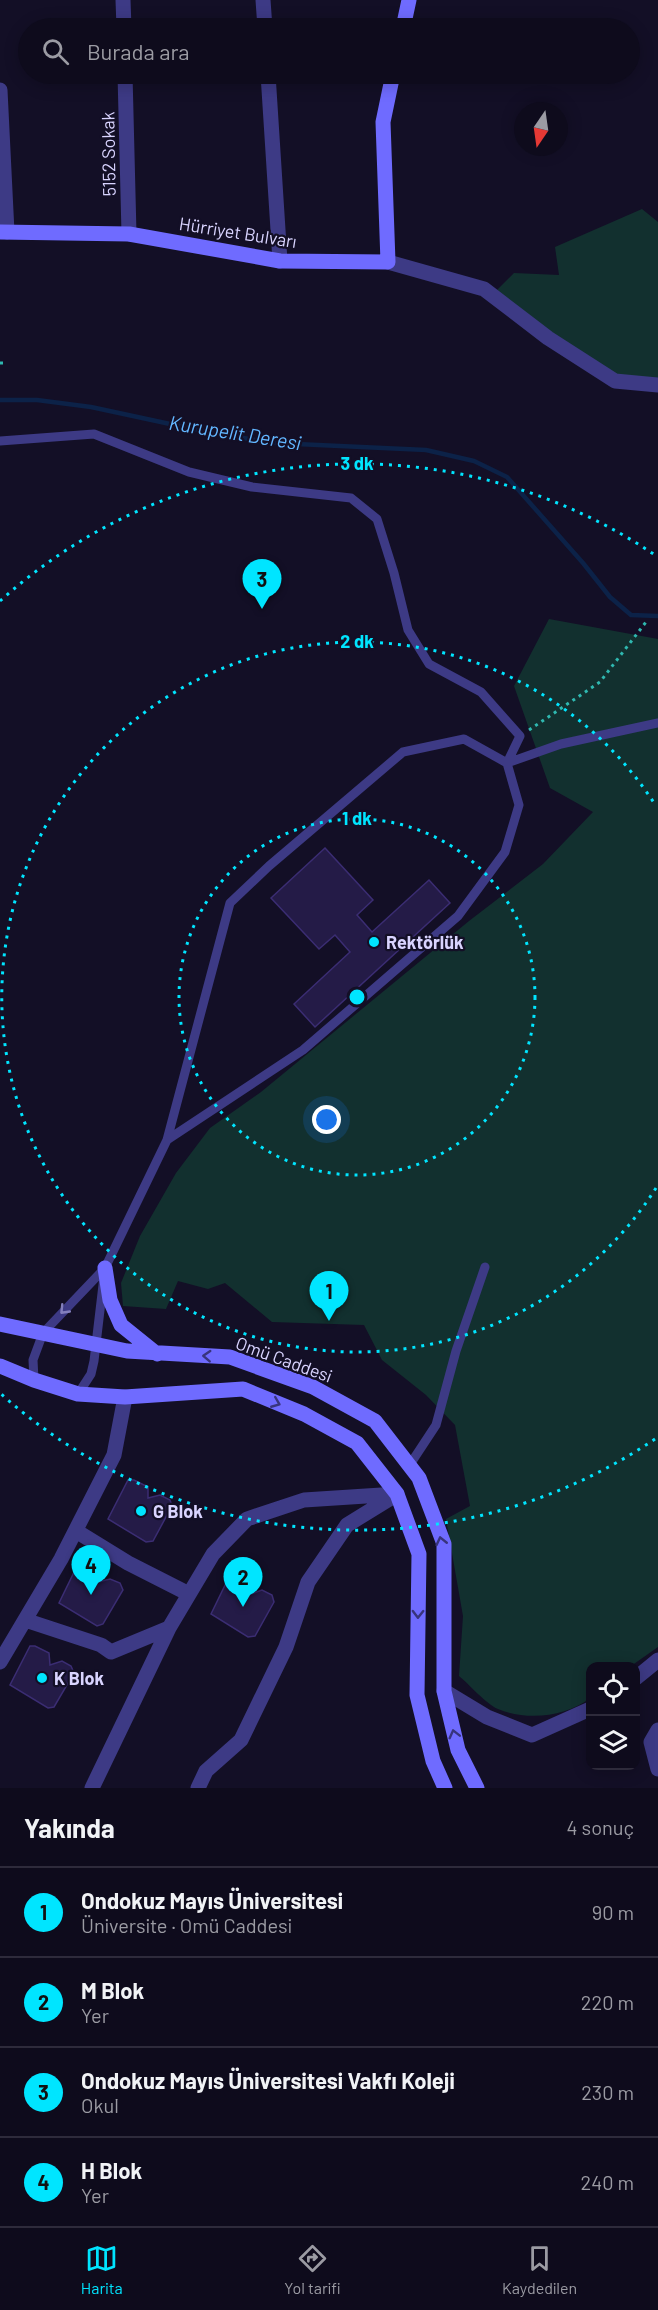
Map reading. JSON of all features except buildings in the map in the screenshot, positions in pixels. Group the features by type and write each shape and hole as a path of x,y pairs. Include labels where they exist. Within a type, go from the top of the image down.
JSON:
{"street":[{"path":"123,0 124,18"},
{"path":"263,0 264,18"},
{"path":"405,18 409,0"},
{"name":"5152 Sokak","path":"125,84 129,234"},
{"path":"269,84 280,261"},
{"path":"391,84 383,122 388,262 484,289 548,338 615,381 658,385"},
{"path":"0,90 4,232"},
{"name":"Hürriyet Bulvarı","path":"4,232 129,234 280,261 388,262"},
{"path":"105,1268 110,1300 121,1325 157,1354"},
{"name":"Omü Caddesi","path":"0,1324 95,1344 157,1354 230,1357 313,1387 375,1421 419,1478 444,1544 444,1691 458,1750 477,1788"},
{"path":"0,1366 78,1394 125,1397 243,1389 304,1414 357,1443 397,1494 419,1554 417,1695 434,1761 445,1788"},
{"path":"0,1662 76,1531 114,1455 125,1397"},
{"path":"92,1788 169,1628 213,1554 247,1519 304,1500 397,1494"},
{"path":"198,1788 206,1771 241,1740 286,1647 308,1582 347,1525 397,1494"},
{"path":"76,1531 128,1563 189,1594"},
{"path":"25,1620 101,1646 111,1652 169,1628"},
{"path":"640,1675 658,1660"},
{"path":"444,1691 487,1717 532,1735 586,1711"},
{"path":"658,1730 651,1742 658,1769"}],"lane":[{"path":"0,441 94,434 200,474 252,487 351,498 377,519 394,573 408,630 429,664 481,692 520,736 507,763 519,805 505,852 458,916 303,1050 167,1140"},
{"path":"34,1380 33,1360 43,1333 105,1268 167,1140 230,903 268,866 403,752 464,739 507,763 561,744 658,723"},
{"path":"410,1466 436,1425 456,1351 485,1267"},
{"path":"78,1394 91,1374 105,1268"}],"path":[{"path":"520,736 600,682 646,622"}],"green space":[{"path":"642,209 658,222 658,385 615,381 492,295 514,273 559,275 555,247"},
{"path":"549,619 658,639 658,1647 637,1662 586,1662 586,1700 558,1713 534,1716 509,1713 498,1709 459,1676 463,1616 446,1519 470,1506 455,1425 426,1395 382,1360 364,1325 272,1322 225,1283 208,1289 178,1281 166,1309 123,1306 121,1283 140,1236 176,1173 210,1128 261,1092 469,921 543,864 593,812 550,788 514,686"}],"waterway":[{"name":"Kurupelit Deresi","path":"0,400 37,400 91,407 212,433 275,443 426,450 474,461 507,477 610,597 631,615 658,616"}],"place":[{"name":"Ondokuz Mayıs Üniversitesi Vakfı Koleji","path":"262,609"},
{"name":"Rektörlük","path":"374,942"},
{"name":"Ondokuz Mayıs Üniversitesi","path":"329,1321"},
{"name":"G Blok","path":"141,1511"},
{"name":"H Blok","path":"91,1595"},
{"name":"M Blok","path":"243,1607"},
{"name":"K Blok","path":"42,1678"}]}
